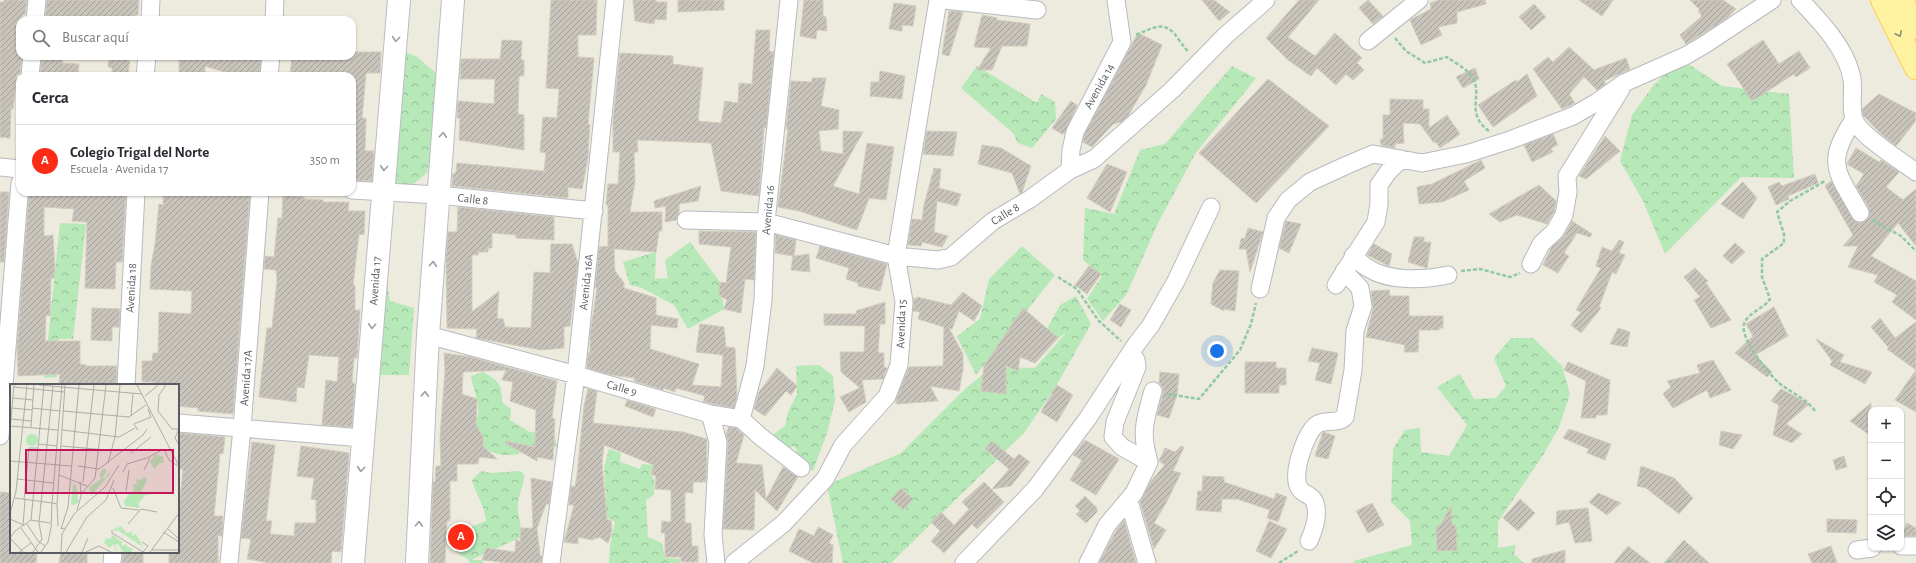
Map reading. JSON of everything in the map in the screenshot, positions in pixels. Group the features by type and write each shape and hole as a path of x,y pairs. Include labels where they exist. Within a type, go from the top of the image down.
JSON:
{"main road":[{"name":"Avenida 17","path":"353,563 382,191 399,0"},
{"path":"417,563 428,335 452,0"},
{"path":"1882,0 1916,68"},
{"path":"1902,0 1916,28"}],"street":[{"path":"35,16 37,0"},
{"path":"150,16 151,0"},
{"path":"274,16 275,0"},
{"name":"Avenida 16A","path":"551,563 576,375 615,0"},
{"name":"Avenida 16","path":"741,419 755,366 763,300 766,222 789,0"},
{"name":"Avenida 15","path":"734,563 784,523 809,498 825,479 843,445 887,396 899,365 904,302 896,256 938,0"},
{"path":"944,0 1038,10"},
{"path":"1116,0 1122,42"},
{"name":"Calle 8","path":"686,220 766,222 896,256 938,260 951,257 993,221 1030,199 1070,170 1094,159 1172,90 1201,60 1266,0"},
{"path":"1368,40 1419,0"},
{"path":"1260,289 1276,218 1288,200 1310,182 1374,154 1422,163 1466,154 1510,140 1573,116 1624,83 1685,56 1704,45 1772,0"},
{"path":"1800,0 1838,46 1848,63 1852,80 1854,119 1864,134 1916,172"},
{"name":"Avenida 14","path":"1070,170 1074,132 1122,42"},
{"path":"30,72 32,60"},
{"path":"145,72 147,60"},
{"path":"269,72 271,60"},
{"path":"1531,264 1541,244 1555,231 1564,215 1568,192 1567,176 1624,83"},
{"path":"1854,119 1842,138 1835,156 1838,173 1860,213"},
{"path":"1309,541 1314,528 1316,512 1315,501 1310,496 1300,491 1296,482 1296,469 1307,440 1316,425 1323,422 1337,422 1345,417 1353,370 1355,331 1363,306 1360,288 1340,278 1376,222 1379,204 1379,185 1388,172 1401,158"},
{"path":"0,167 16,169"},
{"name":"Calle 8","path":"356,190 438,195 594,212"},
{"path":"0,436 5,408 19,196"},
{"name":"Avenida 18","path":"126,384 136,196"},
{"name":"Avenida 17A","path":"229,563 242,428 260,196"},
{"path":"964,563 1035,489 1088,418 1133,349 1151,325 1176,281 1211,207"},
{"path":"1353,256 1369,269 1396,278 1431,278 1448,275"},
{"name":"Calle 9","path":"428,335 576,375 710,414 741,419"},
{"path":"1133,349 1137,367 1115,422 1113,437 1122,447 1149,462"},
{"path":"1088,563 1107,525 1129,501 1149,462 1144,445 1144,424 1153,391"},
{"path":"710,414 718,442 713,535 716,563"},
{"path":"741,419 761,437 801,468"},
{"path":"179,423 363,438"},
{"path":"1129,501 1147,563"},
{"path":"1904,546 1916,546"},
{"path":"112,563 113,553"}],"path":[{"path":"1122,42 1157,25 1169,28 1179,39 1184,48 1201,60"},
{"path":"1386,26 1406,51 1425,63 1447,57 1464,68 1472,77 1475,88 1474,107 1479,123 1489,131 1504,133 1510,140"},
{"path":"1815,411 1810,404 1779,383 1746,341 1743,332 1748,318 1770,299 1762,277 1762,259 1784,242 1784,234 1777,212 1790,201 1838,173"},
{"path":"1860,213 1901,236 1916,250"},
{"path":"1448,275 1473,268 1480,268 1510,277 1524,272 1531,264"},
{"path":"1058,276 1077,289 1098,320 1119,340 1133,349"},
{"path":"1153,391 1199,399 1240,350 1251,324 1260,289"},
{"path":"1279,563 1309,541"},
{"path":"1667,563 1671,559"}],"green space":[{"path":"401,51 416,56 438,75 434,133 427,173 411,186 394,182"},
{"path":"1681,59 1722,86 1789,94 1794,178 1741,177 1665,254 1643,201 1620,161 1632,115 1653,86"},
{"path":"977,66 1037,103 1041,94 1055,102 1056,119 1032,148 1018,143 1013,133 961,88"},
{"path":"1232,66 1256,78 1195,154 1158,223 1126,295 1103,321 1087,299 1102,276 1083,260 1085,208 1114,214 1140,150 1165,144"},
{"path":"60,223 86,224 73,339 58,339 57,377 44,378"},
{"path":"690,242 720,282 724,309 688,329 674,305 642,288 630,285 623,262 656,252 655,279 668,278 665,260"},
{"path":"1022,246 1055,275 976,375 957,336 980,319 989,279"},
{"path":"386,275 390,301 414,308 409,375 373,375"},
{"path":"1076,296 1091,324 1055,388 1024,433 891,563 843,563 827,485 901,453 966,388 992,367 1035,368 1066,333 1058,338 1047,329 1060,305"},
{"path":"1511,338 1533,338 1562,366 1570,394 1559,427 1545,452 1498,522 1498,548 1516,545 1514,554 1524,563 1354,563 1354,561 1412,545 1410,521 1391,502 1393,449 1405,430 1420,428 1421,452 1449,456 1467,425 1437,387 1460,374 1474,399 1496,398 1506,386 1494,358"},
{"path":"819,365 833,376 835,400 827,433 813,471 795,457 797,449 793,446 788,449 771,436 785,426 788,412 797,394 796,366"},
{"path":"483,372 493,378 500,387 502,402 511,409 510,420 530,432 554,434 557,447 520,445 519,454 504,455 491,452 483,446 483,436 475,424 478,406 471,376"},
{"path":"609,449 621,453 620,462 640,469 642,464 654,465 650,474 654,481 654,495 646,500 648,537 662,543 665,558 680,559 680,563 609,563 610,545 615,522 601,514 603,503 606,502 604,467"},
{"path":"481,471 491,473 520,471 524,475 518,501 518,512 521,528 532,532 471,560 482,560 483,563 469,563 469,560 455,551 465,541 468,528 486,521 484,510 472,480"}],"building":[{"path":"4,0 27,0 25,15 16,16 16,60 22,60 20,72 16,72 13,109 11,108 10,138 0,137 0,2 4,2"},
{"path":"47,0 139,0 138,15 134,16 45,16"},
{"path":"551,0 597,0 596,35 578,35 578,57 594,58 588,124 590,125 589,152 582,189 568,187 568,198 452,186 453,174 456,173 457,163 544,171 546,153 540,152 543,117 557,118 559,89 546,88"},
{"path":"633,0 656,0 656,2 667,2 666,20 655,19 654,24 635,21"},
{"path":"678,0 724,0 724,10 678,12"},
{"path":"804,0 823,0 823,16 826,17 827,31 817,30 816,39 800,36"},
{"path":"1202,0 1214,0 1230,12 1219,21"},
{"path":"1299,0 1319,0 1288,37 1315,56 1335,33 1362,58 1357,63 1364,70 1353,80 1346,74 1336,85 1317,68 1311,76 1288,60 1266,38"},
{"path":"1368,0 1383,16 1373,24 1359,8"},
{"path":"1439,0 1485,0 1486,4 1457,12 1457,23 1438,27 1442,35 1421,45 1410,20 1431,9 1430,3"},
{"path":"1579,0 1613,0 1602,16"},
{"path":"1690,0 1723,0 1736,9 1726,19 1686,44 1680,35 1702,16 1698,11 1700,10"},
{"path":"894,3 916,6 913,26 902,25 902,31 889,29"},
{"path":"1534,4 1546,17 1531,30 1519,17"},
{"path":"949,11 963,12 949,56 942,54"},
{"path":"982,15 997,18 997,20 1030,24 1027,46 1002,46 992,70 977,70 991,48 974,47"},
{"path":"756,30 770,30 769,51 774,52 766,128 764,128 759,196 721,191 711,143 637,140 638,152 634,152 635,182 630,212 662,212 662,231 659,231 656,252 614,249 615,271 624,283 624,288 656,298 656,315 678,319 677,328 651,325 650,349 699,364 692,385 721,387 723,355 696,352 700,324 724,327 726,347 735,348 737,396 734,408 703,402 705,396 676,388 675,392 664,388 663,390 634,381 635,378 611,375 587,368 597,288 595,288 599,247 608,246 608,205 606,205 608,184 618,184 620,152 613,152 613,120 620,53 673,56 673,64 703,68 698,121 721,123 725,101 738,103 739,83 752,84"},
{"path":"1138,33 1162,45 1146,85 1128,116 1121,122 1113,124 1092,147 1083,142 1084,135"},
{"path":"502,40 522,41 521,60 524,60 524,76 519,76 518,114 524,115 524,150 459,140 460,118 457,118 458,101 494,104 495,79 460,79 461,59 500,59"},
{"path":"1763,40 1779,64 1799,51 1810,68 1796,77 1794,74 1752,101 1727,64"},
{"path":"1569,47 1594,70 1626,58 1630,69 1604,81 1606,84 1597,90 1584,77 1569,94 1575,103 1562,109 1533,69 1548,57 1553,62"},
{"path":"356,52 381,52 380,73 366,73 362,118 366,118 365,151 374,151 372,181 356,180 356,72 290,72 292,60 356,60"},
{"path":"42,60 62,60 62,63 79,64 78,72 40,72"},
{"path":"109,60 130,60 128,72 112,72 112,68 108,67"},
{"path":"179,60 261,60 259,72 225,72 205,66 205,72 179,72"},
{"path":"1475,68 1479,79 1463,88 1456,77"},
{"path":"880,71 905,76 902,99 870,96 871,82 879,82"},
{"path":"1527,74 1537,96 1493,127 1478,105 1516,80 1517,82"},
{"path":"812,78 826,78 821,106 839,110 838,129 819,131 821,151 843,154 843,131 863,132 833,186 859,194 867,143 894,147 886,200 869,198 857,230 799,211 778,207 788,129 786,129 791,81 812,82"},
{"path":"1268,79 1329,126 1256,203 1199,153"},
{"path":"1879,94 1916,113 1915,122 1896,146 1879,132 1863,115 1862,109"},
{"path":"1390,99 1423,100 1423,109 1429,109 1429,128 1447,115 1460,134 1440,148 1436,142 1434,143 1420,124 1403,123 1404,143 1395,144 1395,148 1381,145 1380,139 1383,139 1383,115 1390,115"},
{"path":"1071,101 1077,105 1065,133 1062,134 1052,128"},
{"path":"927,131 957,132 953,156 923,154"},
{"path":"1553,134 1558,145 1551,148 1553,152 1532,162 1524,145"},
{"path":"1605,136 1620,151 1586,179 1579,176"},
{"path":"982,145 1001,148 1031,166 1020,194 1012,173 978,164"},
{"path":"1856,148 1879,162 1881,160 1899,172 1886,187 1903,200 1916,189 1916,246 1898,223 1871,256 1916,281 1916,320 1892,302 1897,295 1874,282 1878,275 1848,267 1858,246 1843,246 1853,235 1825,186 1831,181 1855,221 1860,223 1868,218 1869,208 1856,186 1864,174 1847,164"},
{"path":"1481,160 1485,168 1464,181 1469,190 1442,202 1419,204 1417,187 1432,184"},
{"path":"1107,164 1127,172 1110,212 1087,198"},
{"path":"934,168 941,169 939,188 961,194 957,206 937,201 934,232 948,236 942,247 922,242 921,246 908,245 912,219 922,220 924,205"},
{"path":"1815,174 1818,183 1788,196 1789,199 1776,205 1768,187 1779,182 1782,186"},
{"path":"1743,182 1757,198 1743,219 1721,204"},
{"path":"1539,185 1556,201 1554,212 1547,224 1517,215 1500,222 1489,214"},
{"path":"701,186 698,201 679,204 679,213 676,220 665,222 666,206 655,208 654,201"},
{"path":"0,192 9,192 4,262 0,262"},
{"path":"29,196 126,196 122,262 116,262 115,289 85,288 87,222 72,221 74,209 44,207 44,236 53,235 55,269 54,278 51,278 50,316 46,315 45,341 80,341 80,364 86,366 117,366 116,384 59,384 60,374 18,376 17,349"},
{"path":"163,196 250,196 233,414 198,411 198,408 179,406 179,384 153,384 154,382 142,382 142,361 152,361 153,353 158,353 159,312 191,314 192,291 150,289 151,266 159,204 163,205"},
{"path":"283,196 304,197 304,199 323,200 323,202 349,202 348,211 365,211 364,235 359,234 353,285 355,285 355,310 360,310 357,358 354,358 352,382 355,384 352,427 322,425 326,380 337,382 339,357 309,355 304,388 297,387 296,402 259,397 267,328 272,328 277,280 276,270 264,269 265,256 274,257 278,218 282,218"},
{"path":"458,207 554,217 554,240 516,238 516,235 492,233 492,248 488,248 488,252 479,252 478,255 472,255 472,312 499,291 497,318 503,319 505,327 531,328 534,272 550,273 551,244 572,244 578,263 570,326 564,327 564,348 541,350 476,338 477,329 447,328 446,255 448,232 457,232"},
{"path":"1286,221 1301,224 1289,253 1279,248"},
{"path":"1572,221 1592,234 1590,237 1577,233 1564,253 1569,256 1558,273 1543,265 1551,248 1564,236"},
{"path":"1248,228 1263,232 1250,272 1246,249 1239,249 1241,239 1245,238"},
{"path":"699,231 756,232 754,280 745,279 741,313 724,309 727,300 719,295 720,282 726,283 731,247 699,244"},
{"path":"776,235 796,240 794,256 809,254 810,272 791,270 793,256 775,253"},
{"path":"1414,237 1424,237 1424,242 1431,242 1427,268 1408,262"},
{"path":"1619,240 1624,242 1619,253 1625,255 1616,274 1612,272 1599,307 1601,308 1581,333 1571,325 1581,312 1576,310 1601,268 1596,266 1602,247 1612,251"},
{"path":"1735,243 1745,252 1732,264 1723,256"},
{"path":"1374,244 1392,254 1389,266 1367,255"},
{"path":"820,246 887,264 880,291 858,286 858,283 846,279 849,268 816,258"},
{"path":"1089,266 1101,274 1087,294 1075,285"},
{"path":"1695,268 1708,281 1706,283 1731,320 1711,328 1694,300 1700,297 1684,277"},
{"path":"1220,270 1239,271 1235,311 1224,309 1224,311 1211,304 1213,283"},
{"path":"1389,290 1390,296 1409,296 1409,316 1443,316 1443,328 1439,328 1439,330 1419,330 1418,352 1404,352 1405,345 1366,337 1373,309 1371,291"},
{"path":"963,292 982,306 974,321 959,311 952,329 949,328 963,354 963,369 959,391 930,386 938,401 896,404 896,400 909,367 943,366 944,327 918,319 920,312 913,311 914,298 917,299 917,297 951,305"},
{"path":"885,302 885,324 880,324 878,353 884,353 884,367 887,368 883,379 862,380 866,402 849,412 840,397 860,388 841,372 840,352 864,352 865,326 824,325 824,314 857,314 856,311"},
{"path":"1120,304 1131,310 1121,327 1110,320"},
{"path":"1774,307 1788,336 1755,355 1772,372 1767,377 1735,353 1753,336 1746,324"},
{"path":"92,308 120,309 119,327 112,327 112,341 91,340"},
{"path":"1023,308 1058,338 1035,363 1020,357 1018,371 1006,366 1006,394 981,391 984,366"},
{"path":"1880,318 1895,338 1916,322 1916,370 1887,349 1889,348 1871,327"},
{"path":"1618,328 1630,332 1627,347 1610,344"},
{"path":"1816,339 1844,355 1840,362 1872,372 1865,384 1830,365 1832,361"},
{"path":"1312,348 1338,353 1331,384 1315,380 1320,363 1308,361"},
{"path":"444,353 471,357 557,381 552,418 555,419 553,460 537,457 537,461 505,443 506,441 535,447 536,410 510,401 513,382 502,380 506,370 463,372 462,394 477,399 476,426 483,436 483,446 497,459 479,457 478,464 457,464 457,481 450,481 450,521 447,521 445,563 430,563 433,482 435,482 436,466 441,466 440,437 445,371"},
{"path":"1713,360 1731,390 1710,398 1707,390 1673,408 1663,394 1671,387 1667,381 1700,373 1697,365"},
{"path":"1245,362 1276,362 1276,368 1286,368 1286,385 1279,385 1279,393 1245,393"},
{"path":"1568,362 1610,380 1607,415 1596,415 1596,418 1581,418 1586,381 1564,370"},
{"path":"777,368 797,386 791,395 786,391 765,416 754,409 759,392"},
{"path":"1916,370 1916,412 1895,400"},
{"path":"1160,372 1179,374 1177,395 1169,418 1157,415 1163,393 1163,388 1159,383"},
{"path":"1057,385 1073,395 1057,422 1041,412"},
{"path":"588,389 597,391 593,423 683,432 707,439 706,482 693,482 693,493 685,492 685,523 691,523 692,546 698,546 698,562 681,562 681,557 665,557 665,533 661,533 662,521 671,522 671,490 655,489 656,476 651,474 654,465 604,445 602,463 607,520 611,520 612,532 608,543 599,537 592,540 578,537 578,544 564,542 574,505 569,505 571,486 575,487 584,406"},
{"path":"1781,389 1809,404 1786,424 1802,434 1792,443 1773,435 1779,405 1771,401"},
{"path":"627,400 656,409 653,417 625,406"},
{"path":"1871,403 1871,407 1868,407 1868,434 1850,421"},
{"path":"729,427 736,428 744,435 736,463 762,465 766,499 783,467 798,477 777,511 755,490 754,530 723,529 728,443 726,433"},
{"path":"1569,429 1611,444 1605,460 1587,453 1589,449 1563,438"},
{"path":"1721,431 1742,435 1733,449 1719,445"},
{"path":"1323,432 1335,436 1328,459 1315,456"},
{"path":"179,433 225,437 223,454 220,453 214,516 223,516 222,536 218,535 218,563 169,563 169,553 179,553 180,499 183,469 179,469"},
{"path":"1085,440 1119,459 1096,495 1070,480 1082,460 1073,455"},
{"path":"992,441 1014,459 1019,454 1030,462 1011,486 992,489 1009,469 985,449"},
{"path":"252,442 275,445 266,521 272,521 270,534 294,536 295,523 316,523 316,500 311,499 314,478 297,476 301,446 349,453 341,552 332,551 331,563 270,563 247,559 251,539 241,538"},
{"path":"1181,446 1184,447 1173,471 1181,473 1154,523 1166,530 1154,549 1140,502 1151,481 1165,465 1159,461 1165,448 1175,452"},
{"path":"1844,456 1847,467 1836,470 1833,460"},
{"path":"1641,466 1674,478 1693,498 1679,514 1646,488 1637,486"},
{"path":"1203,476 1224,477 1224,482 1274,499 1276,493 1287,497 1278,522 1267,518 1270,510 1237,499 1222,499 1221,512 1196,510 1198,491 1202,491"},
{"path":"531,478 552,482 549,504 546,504 537,528 540,555 542,556 541,563 509,563 482,560 486,548 515,552 516,539 520,542 521,528 533,528"},
{"path":"984,482 1004,502 977,529 972,524 944,553 931,541 940,531 931,522 941,512 954,525 969,509 962,502"},
{"path":"901,488 913,499 903,510 891,499"},
{"path":"0,492 10,493 10,553 37,553 36,563 0,563"},
{"path":"1598,493 1621,503 1607,515 1589,502"},
{"path":"1085,496 1097,508 1097,512 1086,523 1076,514 1080,511 1075,506"},
{"path":"1520,499 1535,513 1518,531 1503,518"},
{"path":"1372,503 1384,525 1368,533 1356,511"},
{"path":"1451,506 1452,524 1456,526 1457,550 1437,551 1436,527 1441,524"},
{"path":"1588,508 1592,541 1575,543 1569,522 1556,525 1557,511"},
{"path":"1827,519 1857,520 1856,533 1827,532"},
{"path":"1124,520 1136,563 1099,563 1117,529"},
{"path":"1269,521 1287,529 1271,558 1256,551"},
{"path":"1907,523 1916,528 1916,536 1904,536 1904,530"},
{"path":"818,527 833,535 829,543 833,545 832,563 813,563 789,551 799,529 814,536"},
{"path":"1684,540 1709,563 1664,563"},
{"path":"1628,546 1650,563 1614,563"},
{"path":"1831,546 1837,563 1812,563 1808,554"},
{"path":"1565,550 1565,563 1532,563 1532,559"},
{"path":"61,553 87,553 87,563 59,563"},
{"path":"123,553 143,553 143,563 122,563"}],"place":[{"name":"Colegio Trigal del Norte","path":"461,537"}]}
